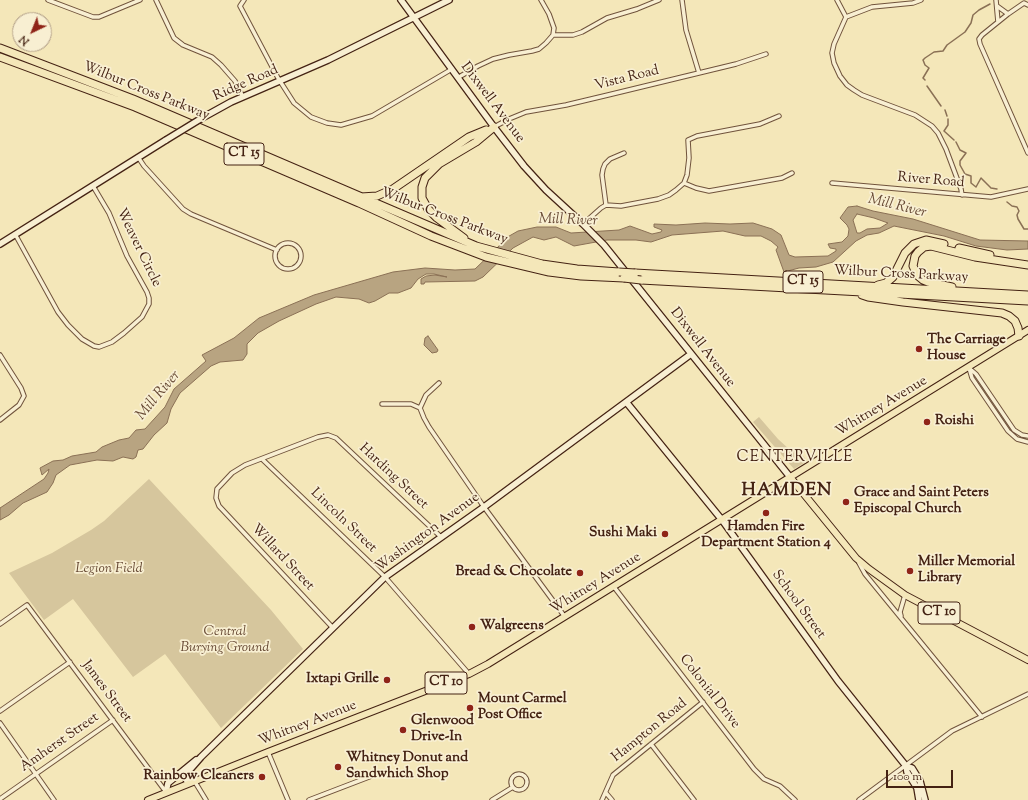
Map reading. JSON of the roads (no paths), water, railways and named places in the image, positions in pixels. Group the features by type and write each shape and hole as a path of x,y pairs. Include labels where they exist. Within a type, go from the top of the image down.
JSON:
{"highway":[{"name":"Wilbur Cross Parkway","path":"0,48 133,99 359,197 476,246 507,256 542,264 577,269 1028,296"},
{"name":"Wilbur Cross Parkway","path":"0,57 135,107 359,203 431,236 486,257 501,261 549,272 581,276 1028,301"},
{"path":"359,197 377,196 393,189 469,137 494,127"},
{"path":"476,246 442,222 428,209 422,198 422,187 425,178 439,164 476,142 494,127"},
{"path":"868,286 881,284 889,280 896,273 909,249 914,244 926,240 982,254 1028,260"},
{"path":"971,292 961,288 923,280 914,271 913,266 915,256 924,247 932,246 975,258 1028,265"},
{"path":"854,292 868,297 1002,313 1015,321 1019,336"}],"main road":[{"name":"Whitney Avenue","path":"148,800 469,674 496,660 1028,330"},
{"name":"Dixwell Avenue","path":"790,477 856,558 869,569 905,595 1028,660"}],"street":[{"path":"48,0 93,17 99,17 140,0"},
{"path":"156,0 174,38 183,45 212,57 221,64 235,81 243,97"},
{"path":"244,0 240,6 280,82 294,103 311,118 327,123 341,125 372,116 452,69"},
{"name":"Dixwell Avenue","path":"401,0 494,127 535,178 601,243 790,477"},
{"name":"Ridge Road","path":"0,244 202,118 243,97 328,60 449,0"},
{"path":"458,78 493,59 539,49 546,43 553,35 554,28 541,0"},
{"path":"553,35 561,36 578,34 607,18 637,9 659,0"},
{"path":"682,0 686,30 698,73"},
{"path":"837,0 846,17"},
{"path":"921,0 907,4 872,6 846,17 839,31 832,53 834,63 840,76 847,85 862,95 915,115 932,126 938,133 946,149 962,195"},
{"path":"996,0 998,22"},
{"path":"1028,5 1024,3 1008,14 979,39 1028,153"},
{"path":"997,6 1008,14"},
{"name":"Vista Road","path":"494,127 508,119 526,112 566,106 741,62 766,54"},
{"path":"583,224 606,205 622,206 658,199 669,195 684,183 689,166 688,140 697,136 760,124 779,116"},
{"path":"606,205 602,175 603,169 605,164 610,159 624,153"},
{"path":"138,158 183,209 191,214 277,250"},
{"path":"684,183 696,188 709,190 782,178 792,173"},
{"name":"River Road","path":"832,183 991,197 1028,189"},
{"name":"Weaver Circle","path":"15,234 58,312 68,325 82,339 94,346 100,347 112,342 142,317 150,304 148,292 127,256 109,213 93,185"},
{"path":"292,243 296,245 301,252 300,262 297,266 290,269 282,267 277,262 277,250 285,244 292,243"},
{"name":"Washington Avenue","path":"191,782 186,778 187,774 201,757 385,577 627,403 691,354"},
{"path":"0,355 21,388 24,396 22,402 0,420"},
{"path":"969,368 973,370 1008,423 1014,430 1026,435 1026,442 1010,434 972,378 969,368"},
{"path":"420,408 426,395 439,383"},
{"path":"981,391 985,388"},
{"name":"School Street","path":"627,403 722,520 838,681 906,766"},
{"path":"382,404 411,404 420,408 429,427 484,507 565,617"},
{"path":"1004,426 1008,423"},
{"name":"Harding Street","path":"262,459 318,437 328,435 336,438 441,537"},
{"name":"Willard Street","path":"262,459 240,467 232,473 217,489 216,502 225,514 333,628"},
{"name":"Lincoln Street","path":"262,459 385,577 469,674"},
{"path":"856,558 865,574 902,617 982,717"},
{"name":"Colonial Drive","path":"614,587 754,769 764,779 780,786 795,800"},
{"path":"902,617 900,612 905,595"},
{"name":"James Street","path":"0,624 27,605 166,792"},
{"path":"0,711 25,695 70,662"},
{"path":"859,800 952,731 1028,694"},
{"name":"Hampton Road","path":"602,800 613,775 703,702"},
{"name":"Amherst Street","path":"0,799 113,720"},
{"path":"0,723 54,800"},
{"path":"651,744 694,800"},
{"path":"268,752 288,800"},
{"name":"Washington Avenue","path":"166,792 168,783 201,757"},
{"path":"906,766 907,772 917,788 919,800"},
{"path":"906,766 912,768 920,781 925,800"},
{"path":"309,800 382,772"},
{"path":"520,774 527,780 524,787 518,789 513,786 511,782 515,775 520,774"},
{"path":"191,782 206,800"},
{"path":"492,800 513,786"},
{"path":"606,793 612,800"}],"waterway":[{"path":"925,80 923,78 929,68 925,65 923,60 934,52 943,51 947,45 965,32 971,23 973,15 990,4"},
{"path":"927,86 941,106"},
{"path":"945,110 947,116"},
{"path":"948,119 948,125 944,131 954,140"},
{"path":"956,142 960,150 966,153 960,161 960,165 965,174 971,176 971,183 976,187 981,178 991,188 997,189"},
{"path":"1007,202 1012,206 1017,207 1019,211 1017,215 1018,219 1024,229 1028,229"}],"place":[{"name":"The Carriage House","path":"919,349"},
{"name":"Roishi","path":"927,422"},
{"name":"Grace and Saint Peters Episcopal Church","path":"846,502"},
{"name":"Hamden Fire Department Station 4","path":"766,513"},
{"name":"Sushi Maki","path":"665,534"},
{"name":"Miller Memorial Library","path":"910,571"},
{"name":"Bread & Chocolate","path":"580,573"},
{"name":"Walgreens","path":"472,627"},
{"name":"Ixtapi Grille","path":"387,680"},
{"name":"Mount Carmel Post Office","path":"470,708"},
{"name":"Glenwood Drive-In","path":"403,730"},
{"name":"Whitney Donut and Sandwhich Shop","path":"338,767"},
{"name":"Rainbow Cleaners","path":"262,777"}],"district":[{"name":"CENTERVILLE","path":"795,458"},
{"name":"HAMDEN","path":"787,492"}],"water label":[{"name":"Mill River","path":"897,207"},
{"name":"Mill River","path":"568,221"},
{"name":"Mill River","path":"159,396"}],"park label":[{"name":"Legion Field","path":"109,570"},
{"name":"Central Burying Ground","path":"225,642"}]}
